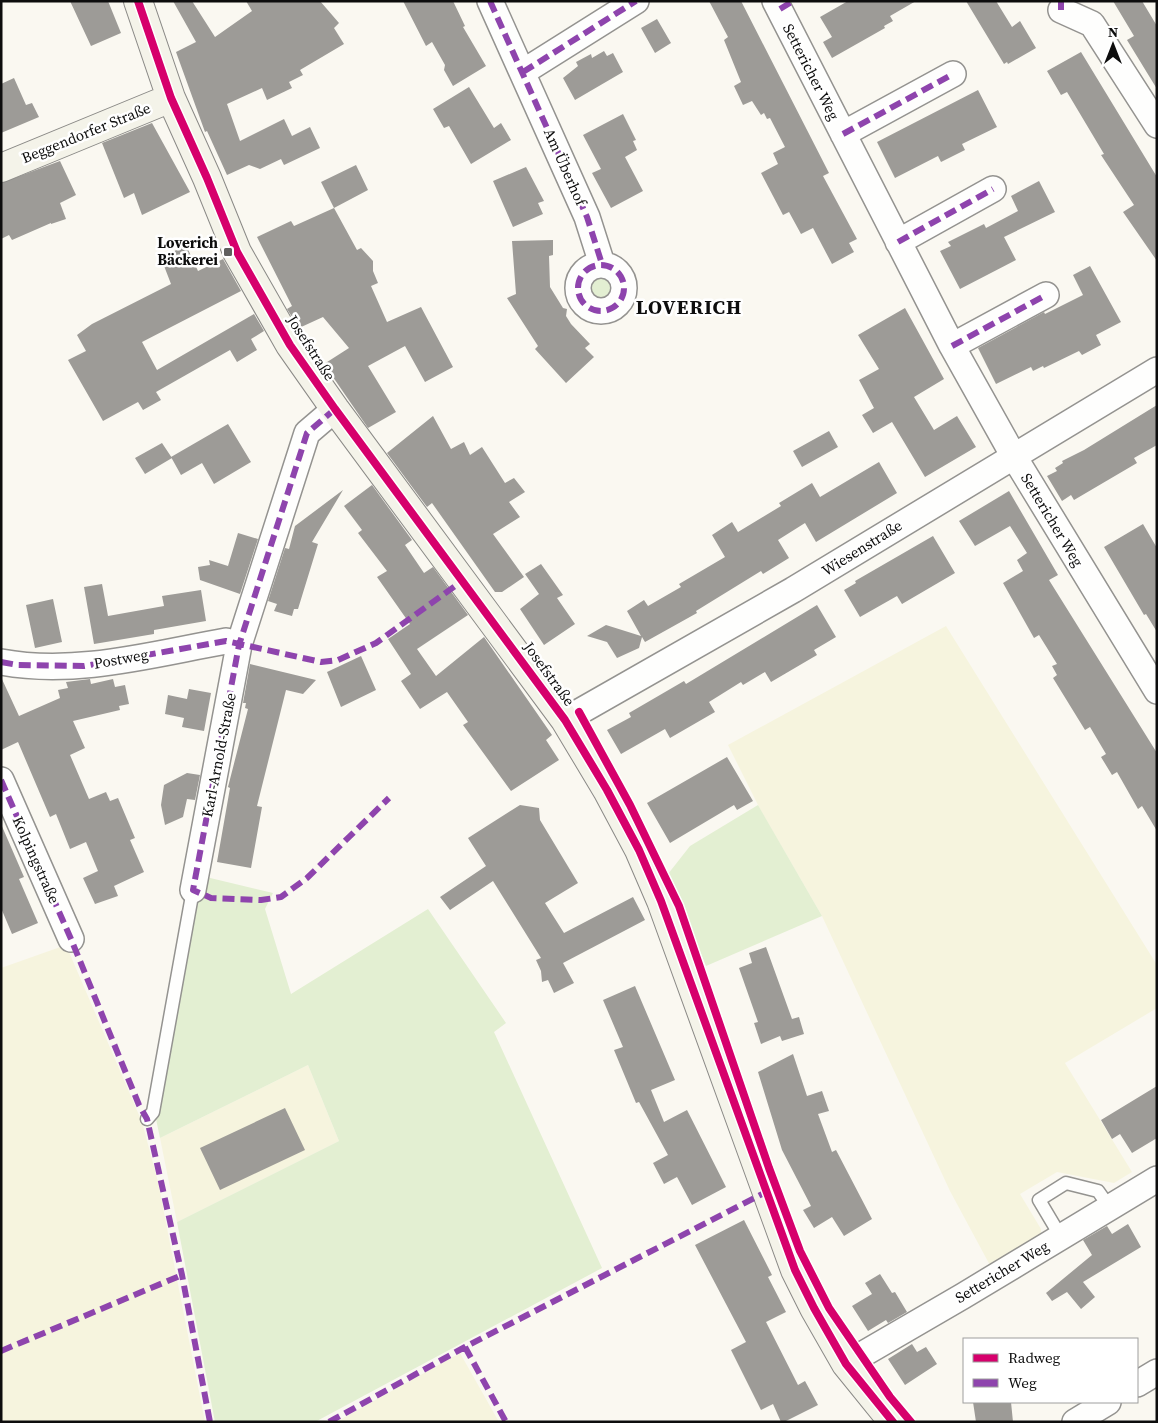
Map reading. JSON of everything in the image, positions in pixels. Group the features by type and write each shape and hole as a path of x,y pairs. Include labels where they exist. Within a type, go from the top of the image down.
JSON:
{"street":[{"name":"Josefstraße","path":"138,1 171,98 208,178 238,252 290,344 335,409 565,720 607,790 646,867 684,961 796,1270 814,1308 846,1364 893,1422"},
{"name":"Am Überhof","path":"490,1 587,217 602,264"},
{"path":"523,72 636,1"},
{"name":"Settericher Weg","path":"783,4 843,134 952,346 1013,455 1157,691"},
{"path":"1061,10 1092,24 1157,125"},
{"name":"Settericher Weg","path":"843,134 953,74"},
{"name":"Beggendorfer Straße","path":"1,168 171,98"},
{"path":"898,242 993,189"},
{"path":"952,346 1046,295"},
{"name":"Wiesenstraße","path":"565,720 793,590 1013,455 1157,370"},
{"name":"Karl-Arnold-Straße","path":"193,890 239,645 307,433 335,409"},
{"name":"Postweg","path":"1,662 18,665 84,666 226,641 239,645"},
{"name":"Kolpingstraße","path":"1,780 71,939"},
{"name":"Settericher Weg","path":"846,1364 1062,1237 1157,1178"},
{"path":"1138,1383 1157,1372"},
{"path":"1075,1422 1106,1403"}],"lane":[{"name":"Karl-Arnold-Straße","path":"147,1119 153,1112 193,890"},
{"path":"1062,1237 1039,1200 1066,1182 1098,1191 1110,1208"}],"shaded area":[{"path":"946,626 1157,965 1157,1008 1065,1063 1132,1172 1114,1183 1057,1172 1020,1194 1041,1229 1041,1237 992,1269 950,1191 822,916 760,809 728,745"},
{"path":"66,945 142,1122 158,1182 205,1422 1,1422 1,968"},
{"path":"308,1065 339,1141 177,1222 160,1138"},
{"path":"460,1353 499,1422 336,1422"}],"green space":[{"path":"601,274 610,277 613,286 610,295 601,298 592,295 589,286 592,277"},
{"path":"758,805 822,916 706,966 668,874 690,846"},
{"path":"202,876 273,893 265,909 291,994 428,909 506,1023 494,1032 602,1268 315,1422 215,1422 177,1222 339,1141 308,1065 160,1138 156,1119"}],"building":[{"path":"70,1 108,1 121,33 91,46"},
{"path":"173,1 192,1 215,37 252,11 246,1 320,1 339,23 334,28 344,44 300,70 303,75 289,82 292,88 267,100 262,88 227,104 240,141 284,119 292,136 310,127 320,148 284,165 281,159 260,169 249,165 227,175 207,131 205,132 176,52 196,42"},
{"path":"403,1 453,1 465,26 463,27 486,66 453,86 444,70 445,65 432,42 426,46"},
{"path":"709,1 741,1 829,173 823,176 857,239 849,243 854,252 832,264 813,228 801,234 789,212 783,215 761,173 778,164 773,153 785,147 770,118 767,119 764,113 761,115 752,101 743,105 734,86 741,82 724,40 728,37"},
{"path":"848,1 916,1 890,16 893,21 884,26 885,28 832,58 823,42 832,37 820,17"},
{"path":"966,1 996,1 1012,27 1020,21 1036,48 1008,64 1007,62 1004,64"},
{"path":"1113,1 1142,1 1157,26 1157,89 1127,40 1134,36"},
{"path":"657,19 671,43 655,53 641,28"},
{"path":"604,51 607,56 613,53 623,72 575,100 563,78 578,66 576,62 591,54 592,58"},
{"path":"1081,52 1157,177 1157,261 1123,212 1134,205 1101,155 1104,154 1067,92 1061,95 1047,71"},
{"path":"14,78 26,105 32,103 39,117 1,133 1,84"},
{"path":"469,87 494,128 501,123 511,140 471,164 449,126 444,128 433,109"},
{"path":"978,90 997,127 962,144 965,150 941,162 938,156 895,178 877,142"},
{"path":"623,114 636,140 633,141 637,150 625,157 643,191 611,208 592,173 601,169 583,135"},
{"path":"152,123 190,192 142,215 134,193 124,198 102,143"},
{"path":"60,161 76,195 60,203 66,219 51,223 12,240 9,235 1,239 1,183"},
{"path":"356,165 368,190 334,208 321,182"},
{"path":"526,167 544,201 538,203 543,214 513,227 493,181"},
{"path":"1039,181 1055,212 1004,237 1016,260 960,289 940,251 951,246 948,242 984,224 986,228 1018,211 1011,196"},
{"path":"334,208 357,250 361,248 373,261 373,271 378,283 371,286 387,322 421,307 453,367 425,382 405,346 368,366 396,412 368,428 324,364 349,348 323,317 299,328 287,309 292,306 257,237 291,221 294,226"},
{"path":"553,240 553,255 549,256 550,287 563,308 567,309 566,316 571,324 590,344 585,348 594,357 566,383 535,349 538,346 507,298 516,294 512,241"},
{"path":"186,245 198,271 223,259 241,291 142,342 157,370 254,314 264,331 251,339 257,350 237,362 230,350 156,392 161,400 143,410 138,402 103,421 68,360 86,351 77,335 92,324 171,284 161,258"},
{"path":"1090,266 1121,322 1096,335 1101,345 1082,355 1079,351 1044,368 1043,366 1033,371 1031,367 996,384 978,348 1044,312 1045,314 1083,295 1073,275"},
{"path":"905,308 944,379 914,397 934,430 957,416 976,447 925,477 892,422 873,433 862,415 874,408 859,380 879,369 858,335"},
{"path":"1157,405 1157,445 1134,458 1137,463 1074,500 1071,495 1062,501 1047,476 1057,471 1055,468 1063,463 1062,461 1084,450"},
{"path":"433,416 451,449 464,442 470,455 482,447 505,483 514,478 525,492 509,502 520,517 493,534 524,577 502,592 495,592 432,503 427,507 387,453"},
{"path":"228,424 251,462 214,484 202,463 181,475 171,457"},
{"path":"829,431 838,447 802,467 793,451"},
{"path":"162,443 172,458 145,474 135,458"},
{"path":"879,462 897,493 816,542 805,523 778,540 789,558 763,574 761,571 696,611 697,613 645,642 642,637 639,648 617,658 607,642 587,636 606,625 641,636 627,611 644,600 648,606 681,587 679,584 725,557 712,535 732,522 738,532 781,506 779,503 812,483 820,497"},
{"path":"372,485 412,540 405,545 424,573 433,567 468,615 417,649 436,676 484,637 552,735 546,740 559,760 511,791 463,725 468,722 447,692 420,709 401,681 411,674 388,639 410,624 377,577 387,571 358,533 362,530 344,506"},
{"path":"343,490 312,542 318,544 298,609 294,609 292,616 274,611 277,604 268,601 285,548 289,549 295,526"},
{"path":"1009,491 1058,575 1049,580 1157,753 1157,831 1142,806 1138,809 1117,772 1112,775 1101,757 1106,754 1090,727 1085,730 1053,678 1057,675 1052,666 1057,664 1039,635 1034,638 1003,583 1023,571 1017,560 1027,553 1010,526 975,546 959,521"},
{"path":"1143,524 1157,548 1157,632 1146,614 1144,615 1104,547"},
{"path":"238,533 258,539 240,594 200,580 198,567 210,565 209,560 228,566"},
{"path":"933,536 955,573 902,604 897,596 860,617 844,590 856,583 855,581"},
{"path":"541,564 563,595 557,598 575,624 544,645 520,609 539,594 525,574"},
{"path":"102,584 108,616 164,606 162,596 201,590 206,621 154,630 154,634 94,644 84,587"},
{"path":"53,599 62,642 35,648 26,605"},
{"path":"817,605 836,637 814,650 817,655 771,682 765,672 743,685 741,682 709,702 715,712 670,738 665,729 621,754 607,730 631,717 629,713 684,681 686,684"},
{"path":"361,656 376,690 341,707 327,672"},
{"path":"250,664 316,680 303,694 286,690 257,806 262,807 251,868 217,862 230,788 228,787 248,709 245,708 246,703 243,703"},
{"path":"1,677 19,716 60,698 58,690 68,688 66,682 90,679 91,684 113,679 115,687 125,685 129,704 119,706 120,710 73,721 85,748 70,755 89,799 106,792 110,801 118,798 135,838 130,840 144,872 114,886 118,896 95,904 83,878 98,871 86,842 70,849 56,814 50,817 18,742 1,750"},
{"path":"189,689 211,693 204,731 182,727 184,718 165,714 168,695 187,699"},
{"path":"727,757 753,801 737,810 734,805 670,843 647,803"},
{"path":"187,773 200,775 195,800 187,799 183,817 165,825 161,805 164,785"},
{"path":"520,805 539,808 540,820 578,883 545,903 564,933 633,897 645,920 563,963 574,983 554,993 548,980 542,982 541,971 536,960 541,958 493,881 450,910 440,897 486,866 468,838"},
{"path":"1,824 24,877 19,879 38,923 12,934 1,908"},
{"path":"766,947 792,1019 799,1017 804,1034 782,1041 780,1036 761,1044 754,1023 758,1022 739,968 752,963 749,953"},
{"path":"635,986 675,1080 651,1090 664,1122 687,1110 726,1187 692,1205 677,1177 664,1184 653,1163 668,1155 639,1102 636,1103 614,1050 623,1047 603,1000"},
{"path":"793,1054 807,1096 822,1091 829,1111 818,1114 832,1152 836,1150 872,1219 844,1236 832,1217 814,1228 803,1210 811,1206 782,1150 758,1072"},
{"path":"1157,1086 1157,1138 1132,1153 1120,1134 1112,1139 1101,1120"},
{"path":"285,1108 305,1150 220,1190 200,1148"},
{"path":"744,1220 772,1275 768,1277 786,1312 766,1322 798,1385 805,1381 818,1405 784,1422 781,1422 773,1404 761,1410 731,1350 746,1342 695,1245"},
{"path":"1128,1224 1141,1247 1083,1282 1095,1297 1081,1309 1067,1292 1052,1301 1046,1293 1092,1255 1083,1240 1107,1226 1112,1234"},
{"path":"880,1274 892,1293 895,1292 907,1312 888,1323 886,1320 868,1331 852,1306 872,1294 865,1283"},
{"path":"912,1344 917,1352 926,1347 937,1364 905,1385 888,1359"},
{"path":"973,1403 1011,1403 1013,1422 976,1422"}],"marked path":[{"path":"490,1 587,217 602,264"},
{"path":"523,72 636,1"},
{"path":"780,9 793,1"},
{"path":"1061,1 1061,10"},
{"path":"843,134 953,74"},
{"path":"898,242 993,189"},
{"path":"596,265 606,265 620,275 624,288 620,301 614,307 606,311 596,311 582,301 578,293 578,283 588,269 596,265"},
{"path":"952,346 1046,295"},
{"path":"335,409 307,433 239,645 193,890 211,898 261,900 281,897 307,878 389,798"},
{"path":"1,662 18,665 84,666 226,641 321,662 338,660 376,643 462,581"},
{"path":"1,780 71,939 139,1105 147,1119 182,1275 210,1422"},
{"path":"329,1422 465,1347 766,1192"},
{"path":"1,1351 182,1275"},
{"path":"465,1347 506,1422"}],"cycle path":[{"path":"138,1 171,98 207,178 237,252 290,345 335,409 565,720 607,790 639,850 661,901 795,1270 846,1364 893,1422"},
{"path":"579,712 630,805 679,906 769,1168 800,1251 829,1308 890,1397 911,1422"}],"place":[{"name":"Loverich Bäckerei","path":"228,252"}],"district":[{"name":"LOVERICH","path":"689,307"}]}
